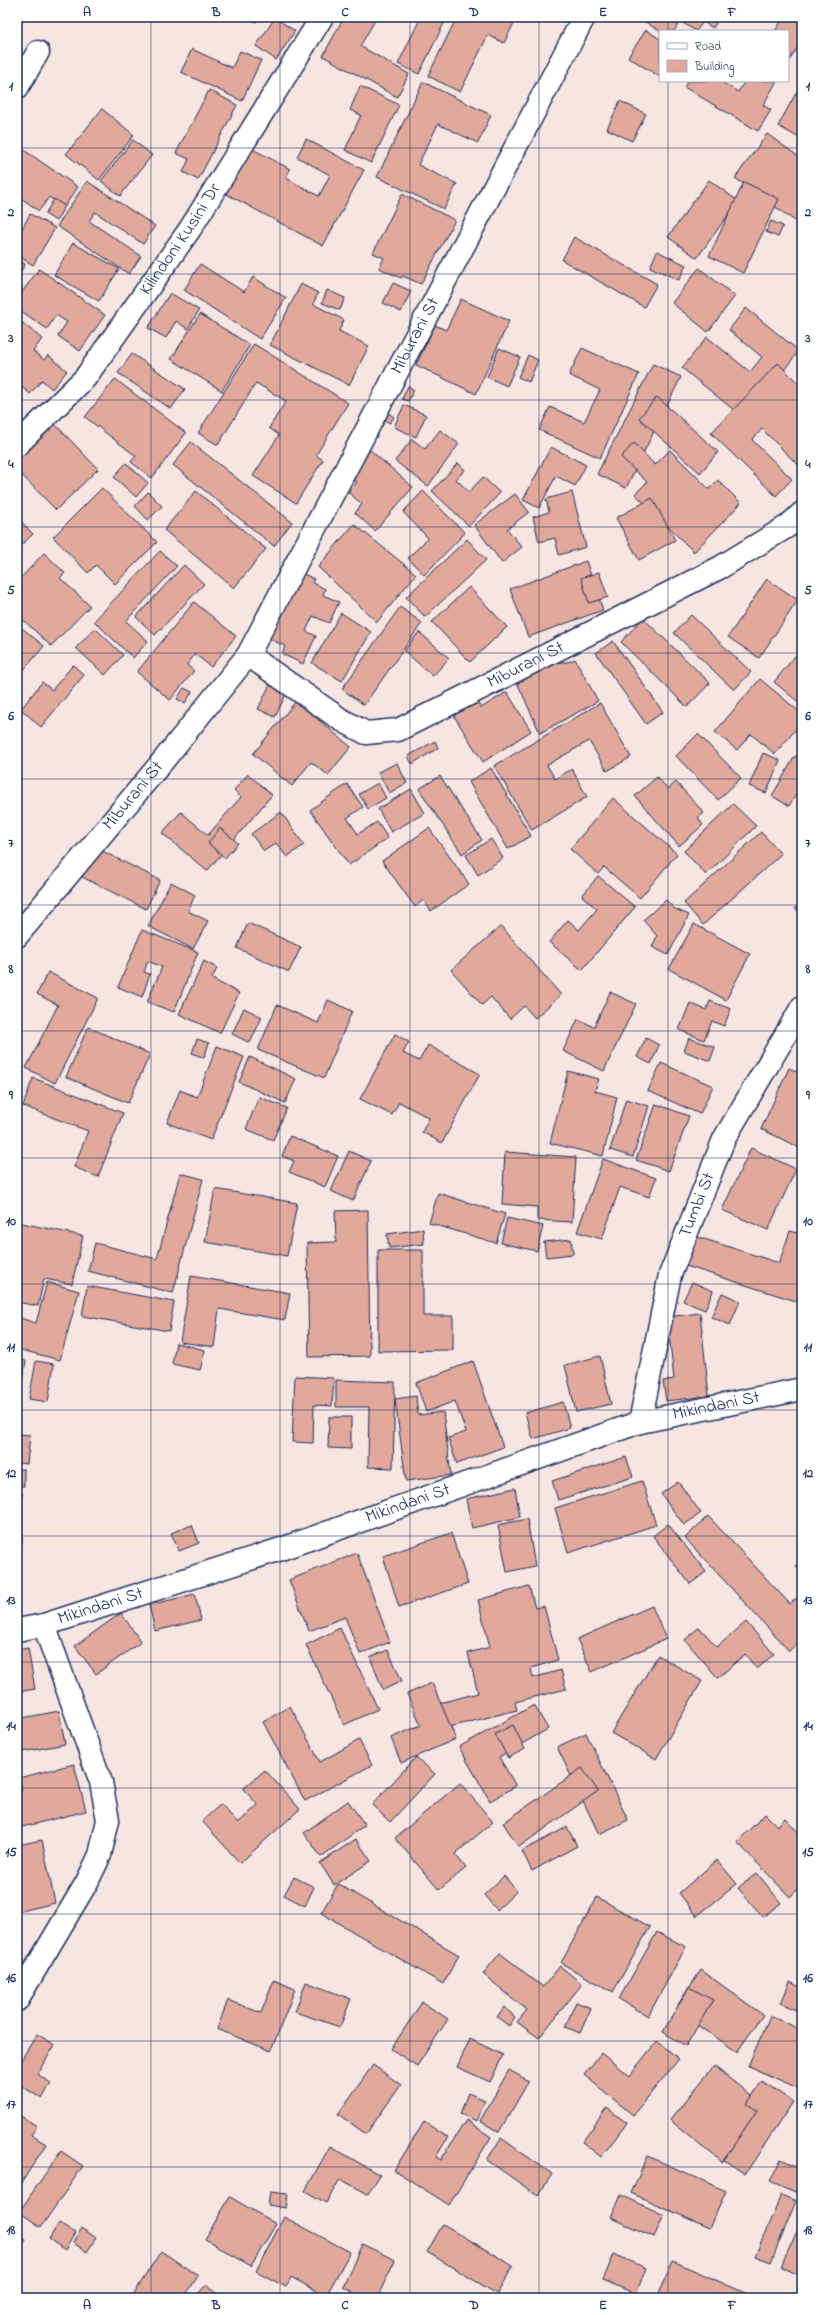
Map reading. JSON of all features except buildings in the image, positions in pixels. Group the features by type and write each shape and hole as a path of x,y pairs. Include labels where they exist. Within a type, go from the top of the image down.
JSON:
{"street":[{"name":"Kilindoni Kusini Dr","path":"17,445 90,371 190,228 322,17"},
{"name":"Miburani St","path":"17,936 162,762 248,655 584,17"},
{"path":"17,88 38,52"},
{"name":"Miburani St","path":"248,655 340,719 366,733 398,730 721,567 788,526 802,513"},
{"name":"Tumbi St","path":"640,1422 672,1268 724,1139 802,1007"},
{"name":"Mikindani St","path":"17,1630 44,1625 281,1549 640,1422 802,1389"},
{"path":"17,2000 87,1882 100,1854 108,1820 101,1782 44,1625"}]}
